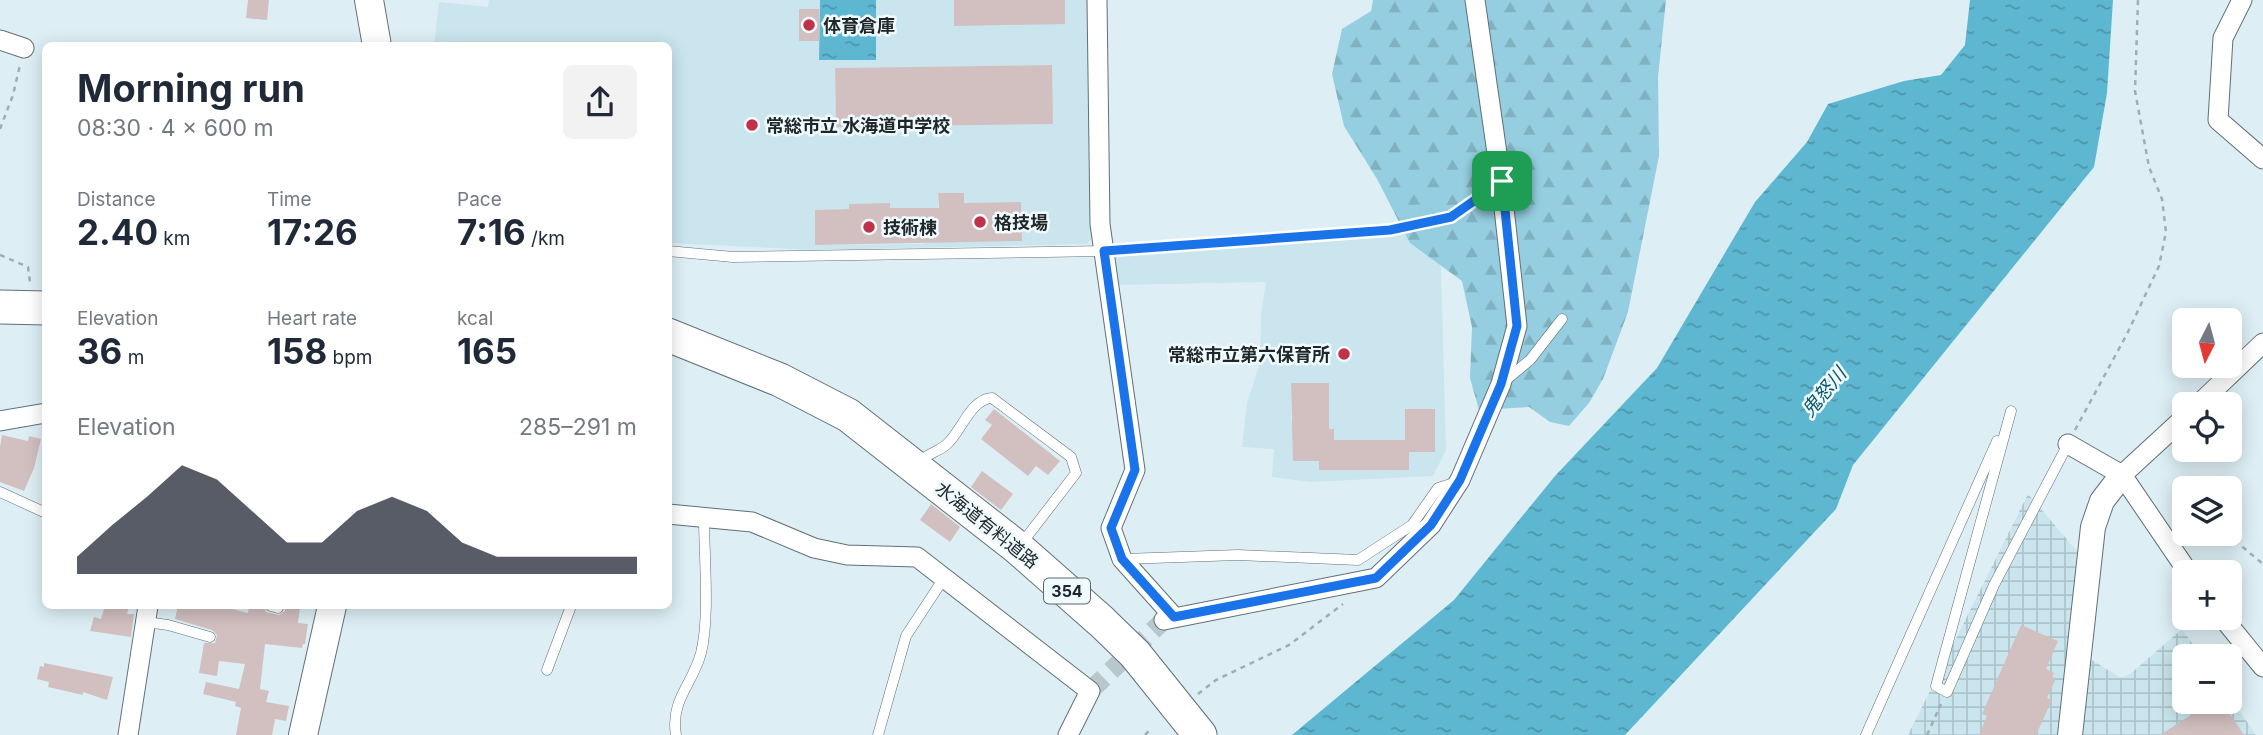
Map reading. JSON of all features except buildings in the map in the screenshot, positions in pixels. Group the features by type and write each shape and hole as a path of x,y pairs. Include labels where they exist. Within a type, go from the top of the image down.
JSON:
{"highway":[{"path":"0,307 30,293"},
{"name":"水海道有料道路","path":"672,337 780,380 848,415 1018,548 1135,654 1200,734"},
{"name":"水海道有料道路","path":"672,361 747,389 917,468"}],"main road":[{"path":"369,0 375,42"},
{"path":"303,735 331,609"}],"street":[{"path":"1097,0 1100,224 1135,470 1111,528 1122,559 1169,619 1376,578 1431,525 1460,480 1501,384 1517,326 1502,181 1475,0"},
{"path":"2242,0 2223,38 2218,120 2263,159"},
{"path":"0,40 24,48"},
{"path":"2212,392 2263,344"},
{"path":"0,421 42,414"},
{"path":"2070,735 2094,527 2102,501 2122,475 2172,429"},
{"path":"2068,444 2122,475 2180,560"},
{"path":"672,513 752,522 814,548 836,553 917,557 1090,691 1068,735"},
{"path":"128,735 147,614"},
{"path":"2233,630 2263,667"}],"lane":[{"path":"672,251 733,257 1104,251 1390,230 1451,217 1502,181"},
{"path":"1501,384 1530,360 1562,319"},
{"path":"917,468 923,457 946,445 979,403 987,398 992,398 1071,457 1076,472 1018,548"},
{"path":"1866,735 2011,411 1936,686 1947,692 1994,586 2068,444"},
{"path":"1122,559 1238,555 1358,560 1412,525 1438,488 1460,480"},
{"path":"0,492 42,511"},
{"path":"676,735 674,722 679,697 701,655 705,629 704,517"},
{"path":"878,735 906,636 944,578"},
{"path":"547,670 570,609"},
{"path":"147,614 168,625 210,638"}],"path":[{"path":"2068,444 2127,334 2159,266 2166,232 2162,199 2149,167 2135,91 2138,0"},
{"path":"0,129 13,95 24,48"},
{"path":"0,255 28,267 30,293"},
{"path":"2241,546 2263,564"},
{"path":"1191,700 1216,680 1289,645 1343,603"},
{"path":"1927,735 1947,692"},
{"path":"1145,735 1150,730"}],"shaded area":[{"name":"常総市立 水海道中学校","path":"489,0 820,0 820,59 875,60 876,0 1091,0 1093,237 1087,244 815,250 672,243 672,42 434,42 439,2 488,7","holes":["1052,65 1052,124 836,127 835,68","938,193 963,193 964,203 1021,202 1022,240 939,242","890,203 890,208 923,208 924,244 815,245 815,210 849,209 850,204"]},
{"name":"常総市立第六保育所","path":"1433,228 1441,270 1446,450 1433,476 1311,482 1272,477 1274,449 1242,447 1247,403 1260,363 1261,314 1266,282 1115,285 1110,254","holes":["1291,383 1329,383 1329,420 1325,429 1334,429 1334,440 1405,440 1405,409 1435,409 1435,451 1409,452 1409,470 1320,470 1306,421 1291,421"]},
{"path":"2028,494 2082,557 2061,735 1908,735"},
{"path":"2183,630 2193,644 2172,644 2172,714 2242,714 2256,735 2078,735 2087,657 2121,678 2130,674"}],"green space":[{"path":"1373,0 1666,0 1658,77 1659,156 1628,312 1603,379 1589,403 1569,426 1550,422 1529,407 1479,410 1470,378 1472,327 1462,281 1410,243 1377,179 1344,126 1332,74 1342,29 1371,11"}],"water":[{"path":"820,0 876,0 876,60 819,60"},
{"name":"鬼怒川","path":"1970,0 2113,0 2107,93 2094,167 1853,465 1836,509 1625,735 1292,735 1454,600 1555,476 1657,368 1755,202 1807,142 1828,104 1904,81 1941,75 1965,45"}],"tunnel":[{"path":"1090,691 1164,620"}],"place":[{"name":"体育倉庫","path":"809,25"},
{"name":"常総市立 水海道中学校","path":"752,125"},
{"name":"格技場","path":"980,222"},
{"name":"技術棟","path":"869,227"},
{"name":"常総市立第六保育所","path":"1344,354"}],"route":[{"path":"1502,181 1517,326 1501,384 1460,480 1431,525 1376,578 1174,617 1122,559 1111,528 1135,470 1104,251 1390,230 1451,217 1502,181"}]}
